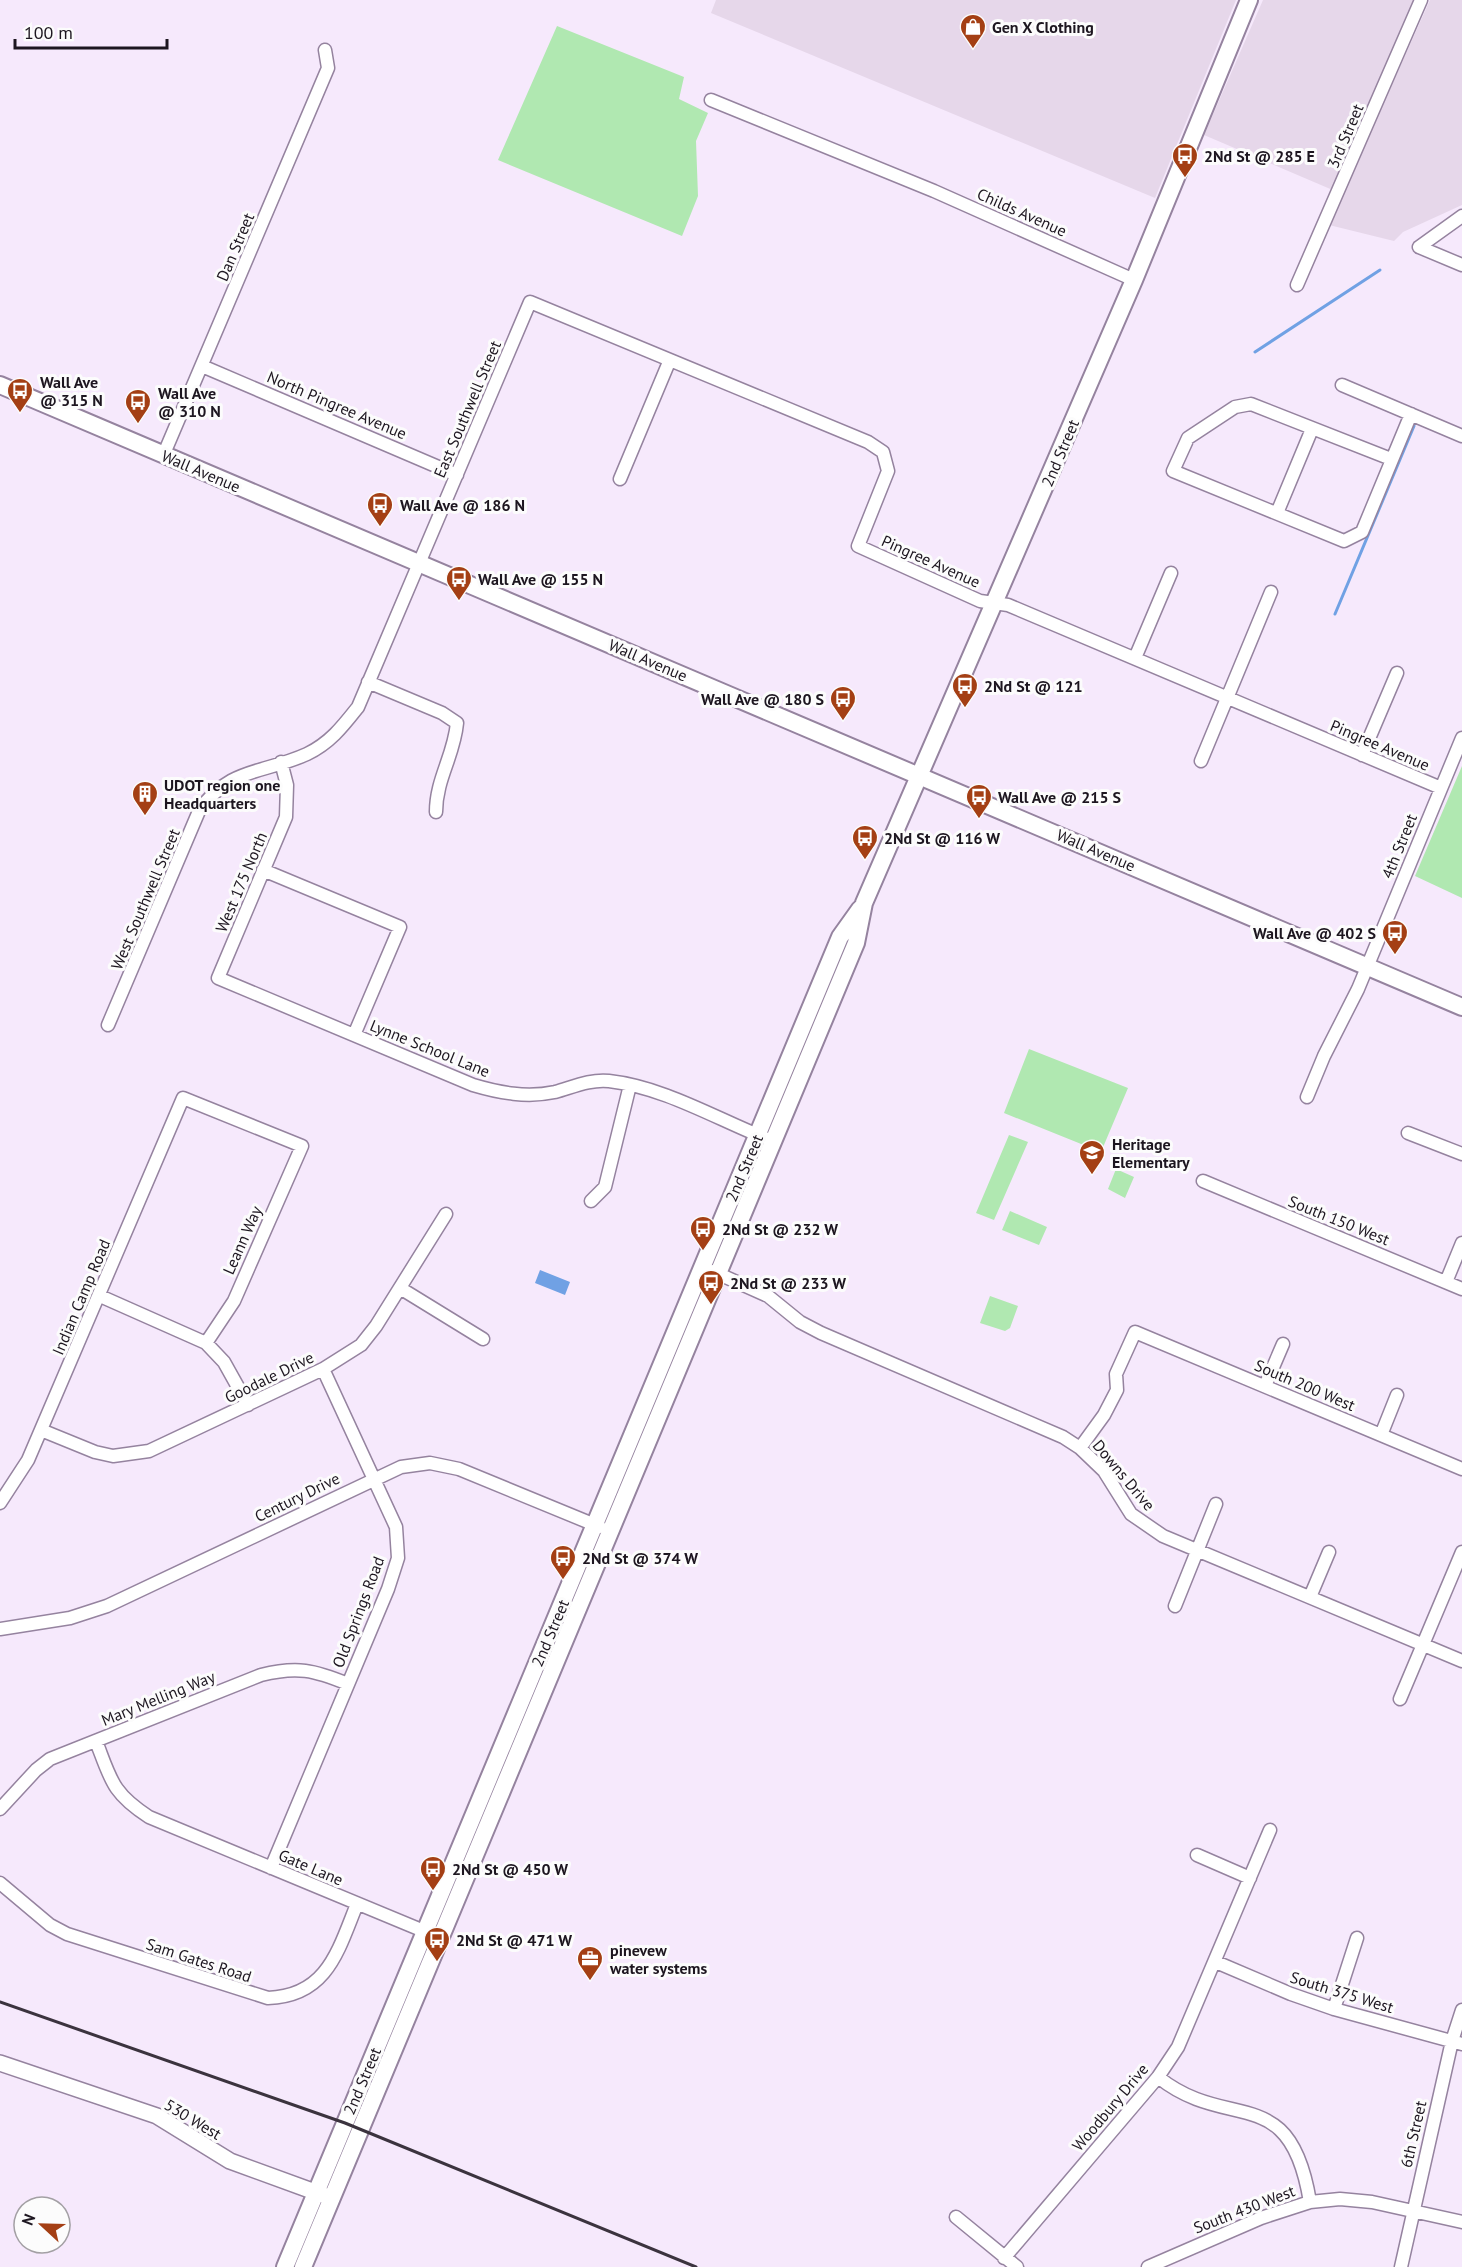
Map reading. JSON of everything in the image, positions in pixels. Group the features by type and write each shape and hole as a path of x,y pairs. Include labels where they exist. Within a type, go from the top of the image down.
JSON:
{"main road":[{"name":"2nd Street","path":"285,2267 324,2195 765,1138 855,943 864,903 996,603 1134,280 1249,0"},
{"name":"Wall Avenue","path":"0,385 920,774 1462,1007"},
{"name":"2nd Street","path":"303,2267 324,2195"}],"street":[{"name":"3rd Street","path":"1297,285 1421,0"},
{"name":"Dan Street","path":"164,456 328,69 325,50"},
{"name":"Childs Avenue","path":"711,100 897,176 1134,280"},
{"path":"1462,216 1419,247 1462,265"},
{"name":"Pingree Avenue","path":"530,302 669,362 868,442 883,452 888,471 858,546 980,601 1008,605 1441,788"},
{"name":"East Southwell Street","path":"419,562 530,302"},
{"path":"620,479 669,362"},
{"name":"North Pingree Avenue","path":"202,366 458,475"},
{"path":"1342,385 1462,436"},
{"path":"1391,459 1251,404 1235,407 1188,438 1173,471 1344,541 1362,532 1411,414"},
{"path":"1278,513 1312,429"},
{"name":"West Southwell Street","path":"108,1025 199,811 211,794 228,780 308,753 336,736 358,707 419,562"},
{"path":"1135,658 1171,573"},
{"path":"1201,760 1270,592"},
{"path":"1362,755 1397,673"},
{"path":"369,682 441,713 457,723 455,742 436,791 436,812"},
{"name":"4th Street","path":"1307,1097 1324,1056 1368,967 1462,738"},
{"name":"West 175 North","path":"218,978 286,817 287,785 281,762"},
{"path":"264,870 400,927 354,1035"},
{"name":"Lynne School Lane","path":"218,978 473,1085 500,1093 526,1095 555,1092 583,1082 608,1081 648,1090 765,1138"},
{"path":"591,1201 605,1187 630,1085"},
{"name":"Leann Way","path":"183,1098 302,1146 234,1301 207,1343"},
{"name":"Indian Camp Road","path":"0,1503 28,1460 183,1098"},
{"path":"1408,1133 1462,1154"},
{"name":"South 150 West","path":"1203,1182 1462,1289"},
{"name":"Goodale Drive","path":"41,1430 95,1452 113,1456 131,1455 167,1445 323,1369 361,1345 446,1214"},
{"path":"1446,1282 1462,1243"},
{"name":"Downs Drive","path":"710,1271 768,1296 800,1322 821,1333 1063,1437 1080,1448 1104,1471 1131,1514 1163,1536 1462,1661"},
{"path":"400,1288 483,1339"},
{"path":"100,1296 207,1343 224,1362 248,1405"},
{"name":"South 200 West","path":"1080,1448 1104,1415 1117,1390 1116,1374 1135,1332 1462,1469"},
{"path":"1265,1386 1283,1344"},
{"name":"Old Springs Road","path":"271,1868 388,1588 398,1558 396,1527 323,1369"},
{"path":"1381,1435 1397,1395"},
{"name":"Century Drive","path":"0,1629 70,1618 107,1606 401,1467 430,1463 459,1469 602,1528"},
{"path":"1175,1606 1216,1504"},
{"path":"1310,1597 1329,1552"},
{"path":"1400,1699 1462,1552"},
{"name":"Mary Melling Way","path":"0,1809 36,1770 50,1759 242,1682 288,1668 308,1670 348,1684"},
{"name":"Gate Lane","path":"96,1741 112,1781 125,1801 149,1817 432,1935"},
{"name":"Woodbury Drive","path":"1004,2258 1158,2077 1178,2047 1216,1962 1270,1830"},
{"path":"1197,1855 1250,1878"},
{"name":"Sam Gates Road","path":"0,1883 50,1925 67,1934 268,1998 288,1997 307,1989 327,1972 357,1904"},
{"path":"1334,2009 1357,1938"},
{"name":"South 375 West","path":"1216,1962 1291,1995 1457,2042"},
{"name":"6th Street","path":"1401,2267 1412,2211 1457,2042 1462,2010"},
{"name":"530 West","path":"0,2063 149,2113 230,2161 324,2195"},
{"path":"1158,2077 1190,2098 1257,2115 1272,2122 1287,2136 1297,2151 1304,2169 1310,2202"},
{"name":"South 430 West","path":"1148,2267 1261,2218 1310,2202 1340,2199 1371,2202 1462,2222"},
{"path":"956,2217 1017,2267"}],"shaded area":[{"path":"716,0 1236,0 1155,198 711,13"},
{"path":"1263,0 1415,0 1335,191 1204,135"},
{"path":"1430,0 1462,0 1462,205 1403,232 1394,241 1329,225"}],"green space":[{"path":"557,26 684,77 679,99 708,113 696,141 698,196 682,236 498,160"},
{"path":"1462,766 1462,898 1415,876"},
{"path":"1029,1049 1128,1088 1101,1152 1004,1113"},
{"path":"1009,1135 1028,1142 994,1220 976,1213"},
{"path":"1116,1169 1134,1177 1125,1198 1108,1189"},
{"path":"1010,1211 1047,1227 1039,1245 1002,1230"},
{"path":"990,1296 1018,1306 1010,1328 1005,1331 980,1323"}],"water":[{"path":"540,1270 570,1282 565,1295 535,1283"}],"waterway":[{"path":"1255,352 1380,270"},
{"path":"1335,614 1414,426"}],"railway":[{"path":"0,2002 345,2123 696,2267"}],"place":[{"name":"Gen X Clothing","path":"973,50"},
{"name":"2Nd St @ 285 E","path":"1185,179"},
{"name":"Wall Ave @ 315 N","path":"20,414"},
{"name":"Wall Ave @ 310 N","path":"138,425"},
{"name":"Wall Ave @ 186 N","path":"380,528"},
{"name":"Wall Ave @ 155 N","path":"459,602"},
{"name":"2Nd St @ 121","path":"965,709"},
{"name":"Wall Ave @ 180 S","path":"843,722"},
{"name":"UDOT region one Headquarters","path":"145,817"},
{"name":"Wall Ave @ 215 S","path":"979,820"},
{"name":"2Nd St @ 116 W","path":"865,861"},
{"name":"Wall Ave @ 402 S","path":"1395,956"},
{"name":"Heritage Elementary","path":"1092,1176"},
{"name":"2Nd St @ 232 W","path":"703,1252"},
{"name":"2Nd St @ 233 W","path":"711,1306"},
{"name":"2Nd St @ 374 W","path":"563,1581"},
{"name":"2Nd St @ 450 W","path":"433,1892"},
{"name":"2Nd St @ 471 W","path":"437,1963"},
{"name":"pinevew water systems","path":"590,1982"}]}
